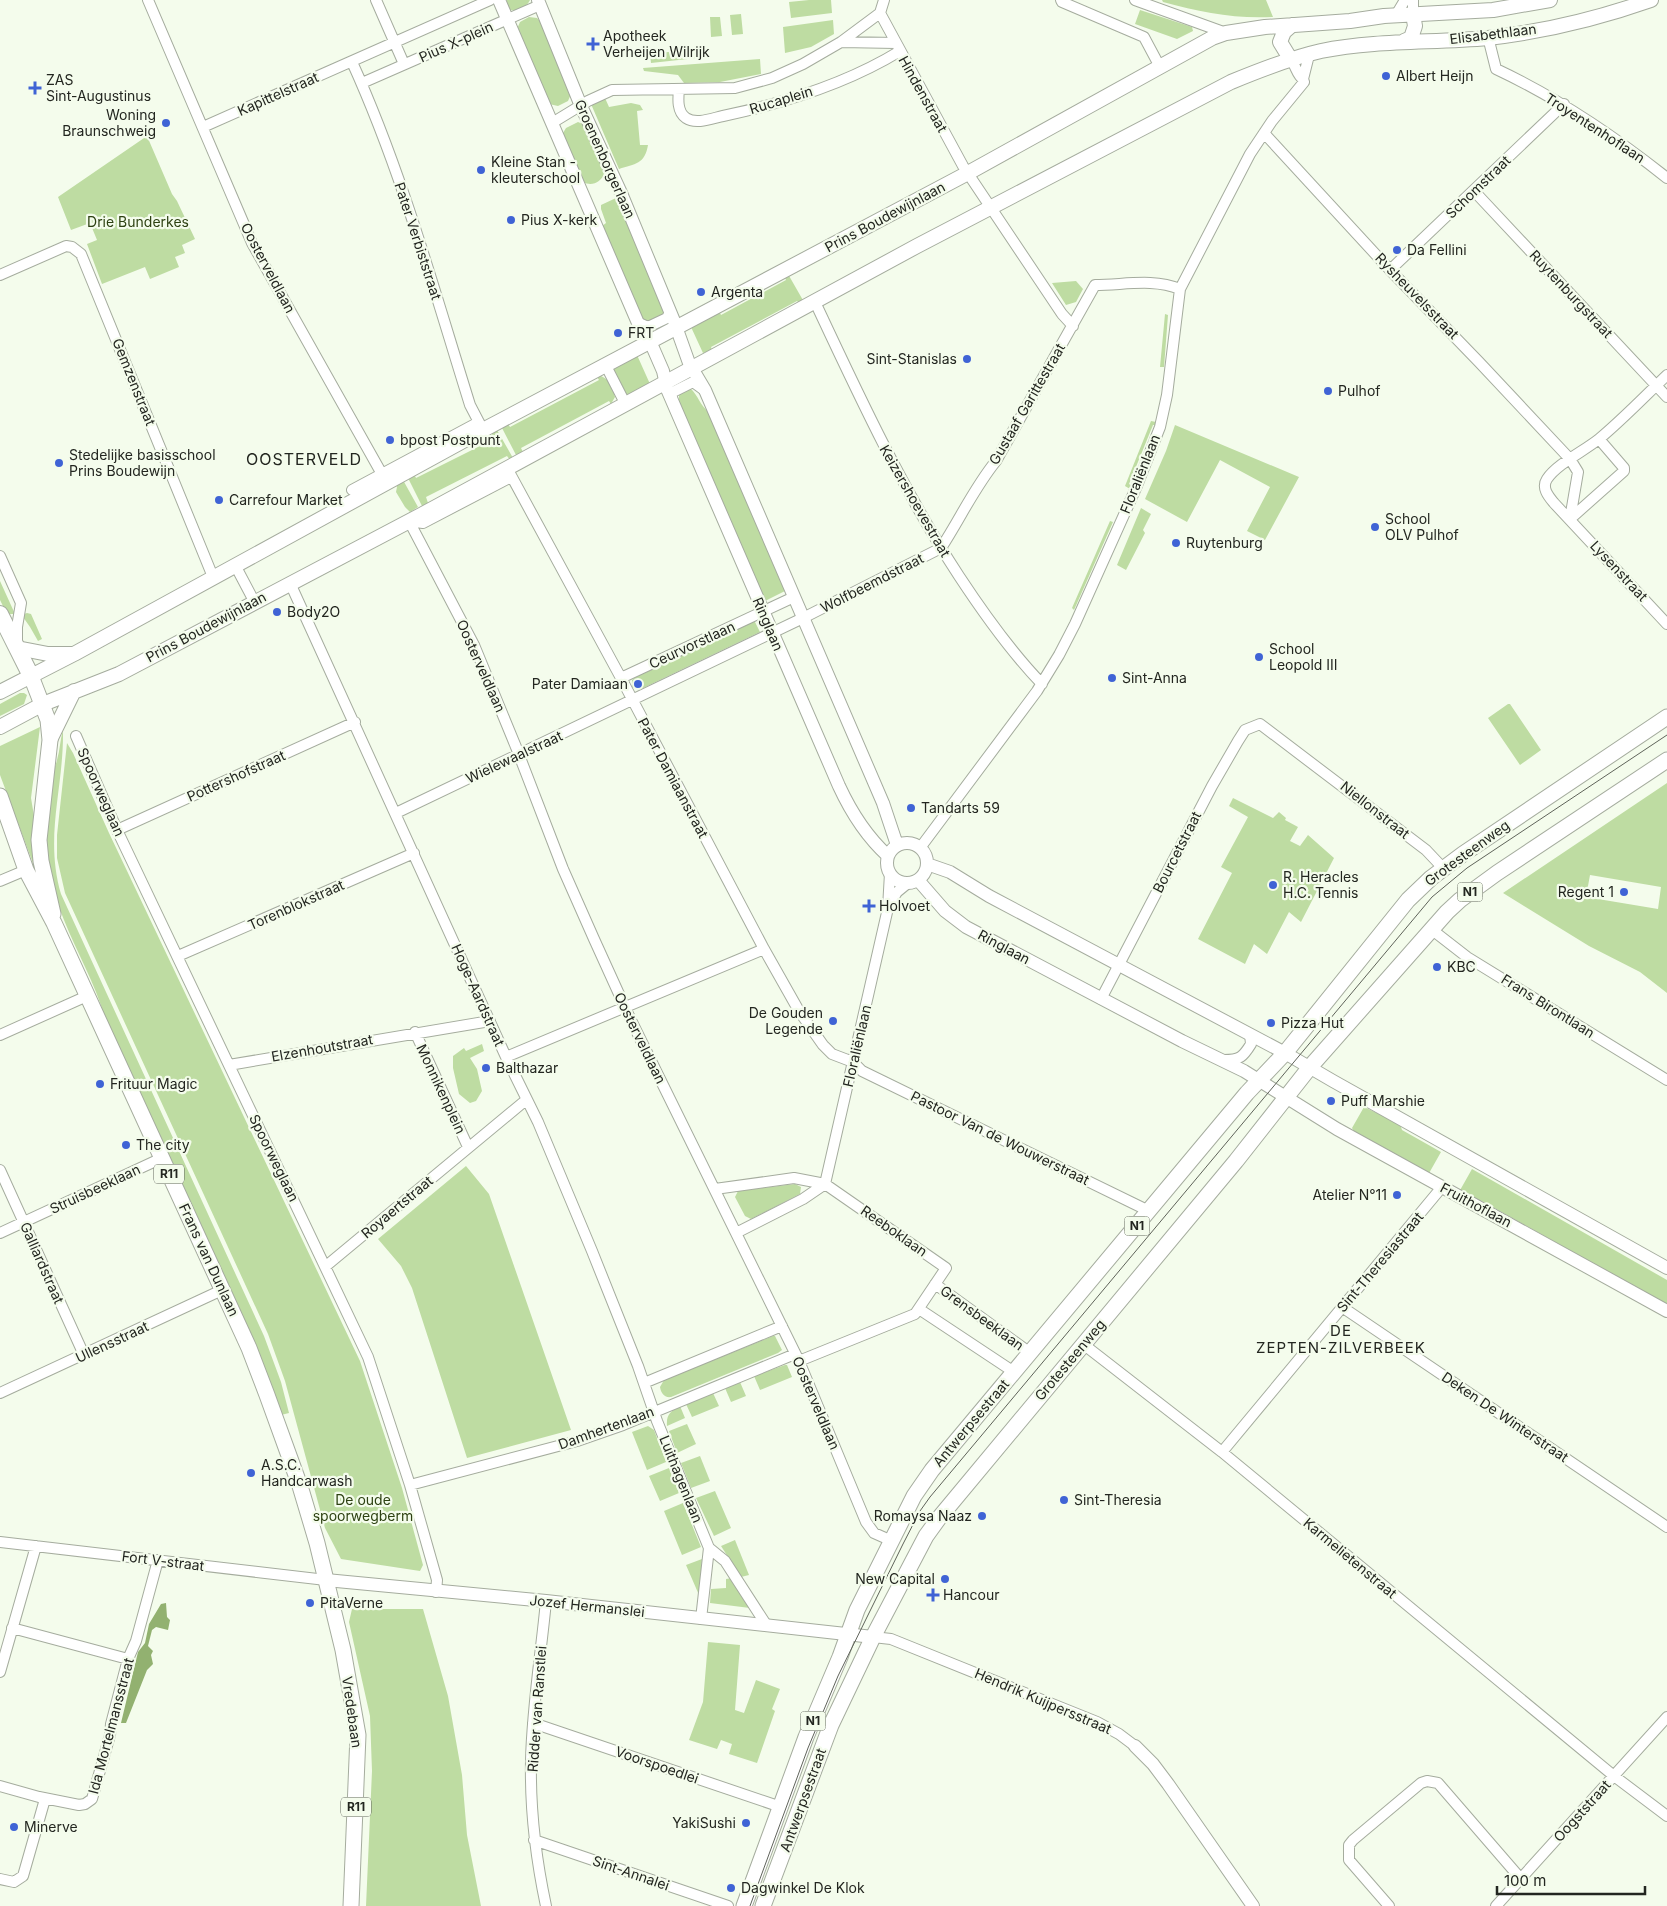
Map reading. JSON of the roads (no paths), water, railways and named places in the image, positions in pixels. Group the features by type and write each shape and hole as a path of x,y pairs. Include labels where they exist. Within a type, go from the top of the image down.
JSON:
{"highway":[{"name":"R11","path":"0,614 31,676"}],"main road":[{"name":"Elisabethlaan","path":"1396,15 1413,7 1493,10 1550,0"},
{"name":"Elisabethlaan","path":"1331,50 1404,41 1488,38 1578,21 1627,9 1651,0"},
{"path":"1404,41 1411,38 1415,26 1413,7"},
{"name":"Prins Boudewijnlaan","path":"0,692 74,654 235,565 384,478 481,426 606,366 968,173 1212,38 1226,33 1265,27 1396,15"},
{"path":"1291,60 1280,42 1284,32 1292,26"},
{"name":"Prins Boudewijnlaan","path":"0,726 43,704 118,674 254,601 509,472 625,403 1231,82 1291,60 1331,50"},
{"path":"18,648 48,654 74,654"},
{"name":"Frans van Dunlaan","path":"31,676 48,720 50,740 40,840 41,861 54,923"},
{"path":"50,740 74,691"},
{"name":"Grotesteenweg","path":"1285,1053 1408,900 1443,868 1667,716"},
{"name":"N1","path":"1286,1096 1431,929 1466,896 1667,760"},
{"name":"Frans van Dunlaan","path":"0,796 26,870 54,923 249,1348 303,1496 326,1580"},
{"name":"N1","path":"1014,1372 1260,1080 1285,1053"},
{"name":"Grotesteenweg","path":"873,1637 926,1536 1236,1161 1286,1096"},
{"name":"Antwerpsestraat","path":"744,1906 857,1610 914,1496 924,1481 1014,1372"},
{"name":"Vredebaan","path":"326,1580 345,1660 358,1734 351,1906"},
{"name":"Antwerpsestraat","path":"763,1906 825,1739 873,1637"}],"street":[{"name":"Oosterveldlaan","path":"148,0 252,243 384,478"},
{"path":"376,0 395,43"},
{"name":"Pius X-plein","path":"352,62 490,0"},
{"path":"499,0 637,322 648,343"},
{"path":"880,13 884,0"},
{"path":"1061,0 1144,37 1160,67"},
{"path":"1135,0 1226,33"},
{"path":"1396,15 1405,0"},
{"name":"Groenenborgerlaan","path":"507,19 539,3 580,106 616,181 692,368"},
{"name":"Rucaplein","path":"552,123 588,101 612,90 735,88 757,84 803,64 841,42 880,13"},
{"name":"Hindenstraat","path":"880,13 968,173 1062,314 1073,326"},
{"name":"Pius X-plein","path":"362,84 507,19"},
{"name":"Troyentenhoflaan","path":"1488,38 1496,69 1564,104 1633,151 1667,178"},
{"path":"841,42 898,47"},
{"name":"Pius X-plein","path":"395,43 404,64"},
{"name":"Rucaplein","path":"679,89 680,111 685,117 698,121 764,107 818,90 858,73 898,47"},
{"name":"Floraliënlaan","path":"920,848 1042,684 1075,624 1136,488 1157,434 1165,405 1180,289 1250,154 1304,82 1308,59 1311,54"},
{"path":"1291,60 1299,76 1303,79"},
{"name":"Kapittelstraat","path":"203,127 352,62"},
{"name":"Pater Verbiststraat","path":"352,62 399,180 470,405 481,426"},
{"name":"Schomstraat","path":"1390,270 1564,104"},
{"name":"Rysheuvelsstraat","path":"1264,133 1390,270 1473,354 1570,459"},
{"name":"Ruytenburgstraat","path":"1474,191 1667,397"},
{"name":"Gemzenstraat","path":"0,275 61,247 72,247 78,250 84,259 213,577"},
{"name":"Gustaaf Garittestraat","path":"941,548 983,477 996,461 1095,285 1154,283 1170,285 1180,289"},
{"name":"Keizershoevestraat","path":"815,302 882,443 941,548 984,614 1020,662 1042,684"},
{"path":"637,322 648,327 667,318 670,312"},
{"name":"Ringlaan","path":"648,343 653,348 660,363 664,382 843,795 863,829 888,856"},
{"path":"606,366 625,403"},
{"path":"692,368 705,390 883,803 897,846"},
{"path":"1570,519 1578,472 1570,459 1599,439 1667,375"},
{"path":"671,398 673,392 693,382 705,390"},
{"path":"1570,519 1624,471 1624,468 1599,439"},
{"name":"Lysenstraat","path":"1570,459 1546,480 1546,494 1667,624"},
{"name":"Pater Damiaanstraat","path":"509,472 799,1011 832,1054 853,1062"},
{"name":"Prins Boudewijnlaan","path":"352,490 384,478"},
{"name":"Oosterveldlaan","path":"409,521 474,645 563,869 624,1006 797,1357 866,1522 874,1533 892,1541"},
{"name":"Wolfbeemdstraat","path":"772,633 941,548"},
{"path":"0,556 21,603 17,626 18,648"},
{"path":"235,565 254,601"},
{"name":"Hoge-Aardstraat","path":"290,583 355,722 506,1057 538,1122 592,1251 654,1411"},
{"name":"Ceurvorstlaan","path":"621,678 794,597"},
{"name":"Ceurvorstlaan","path":"633,701 772,633"},
{"name":"Wielewaalstraat","path":"396,813 633,701"},
{"name":"Pottershofstraat","path":"117,830 355,722"},
{"name":"Bourcetstraat","path":"1118,965 1212,786 1245,730 1260,724 1304,756"},
{"name":"Spoorweglaan","path":"76,736 117,830 368,1357 410,1485 436,1576 436,1592"},
{"name":"Niellonstraat","path":"1304,756 1426,850 1443,868"},
{"path":"890,873 886,863 888,856 897,846 907,843 920,848 927,864 922,876 913,882"},
{"name":"Torenblokstraat","path":"178,956 414,853"},
{"path":"927,864 950,872 989,896 1285,1053 1667,1268"},
{"path":"0,881 26,870"},
{"name":"Floraliënlaan","path":"825,1184 888,908 890,873"},
{"name":"Ringlaan","path":"890,873 897,881 913,882 945,912 966,927 1101,999 1260,1080"},
{"name":"Floraliënlaan","path":"888,908 897,892 913,882"},
{"name":"Frans Birontlaan","path":"1431,929 1467,956 1667,1080"},
{"path":"506,1057 764,949"},
{"path":"1101,999 1118,965"},
{"path":"0,1035 87,996"},
{"name":"Monnikenplein","path":"490,1020 415,1032 468,1147 526,1100"},
{"name":"Elzenhoutstraat","path":"228,1065 415,1032"},
{"path":"1223,1060 1236,1060 1240,1058 1251,1044 1250,1034"},
{"name":"Pastoor Van de Wouwerstraat","path":"853,1062 862,1071 1150,1212"},
{"name":"Fruithoflaan","path":"1260,1080 1337,1128 1667,1311"},
{"name":"Royaertstraat","path":"326,1266 468,1147"},
{"name":"Struisbeeklaan","path":"0,1233 162,1158"},
{"name":"Galliardstraat","path":"0,1170 84,1355"},
{"path":"715,1189 794,1178 825,1184"},
{"path":"736,1233 803,1199 825,1184"},
{"name":"Reeboklaan","path":"825,1184 946,1268 935,1284"},
{"name":"Sint-Theresiastraat","path":"1222,1452 1442,1187"},
{"name":"Damhertenlaan","path":"410,1485 577,1441 915,1314 935,1284"},
{"name":"Grensbeeklaan","path":"935,1284 1029,1352"},
{"name":"Ullensstraat","path":"0,1393 222,1290"},
{"name":"Deken De Winterstraat","path":"1342,1307 1667,1527"},
{"name":"Grensbeeklaan","path":"919,1308 1014,1372"},
{"path":"644,1383 782,1326"},
{"name":"Karmelietenstraat","path":"1083,1344 1222,1452 1614,1776 1667,1816"},
{"name":"Luithagenlaan","path":"654,1411 709,1548 701,1619"},
{"name":"Fort V-straat","path":"0,1542 326,1580"},
{"path":"0,1672 36,1546"},
{"name":"Luithagenlaan","path":"709,1548 725,1561 767,1626"},
{"name":"Ida Mortelmansstraat","path":"0,1786 79,1805 85,1804 92,1799 128,1659 136,1641 158,1560"},
{"name":"Jozef Hermanslei","path":"326,1580 546,1601 847,1635"},
{"name":"Ridder van Ranstlei","path":"546,1601 533,1723 531,1763 534,1840 546,1906"},
{"path":"12,1628 128,1659"},
{"path":"847,1635 873,1637"},
{"name":"Hendrik Kuijpersstraat","path":"873,1637 891,1639 1097,1722 1119,1734 1135,1746 1153,1764 1253,1906"},
{"name":"Oogststraat","path":"1496,1906 1667,1717"},
{"name":"Voorspoedlei","path":"533,1723 781,1807"},
{"path":"1389,1906 1349,1860 1349,1845 1421,1783 1427,1781 1438,1783 1521,1879"},
{"path":"0,1879 14,1882 23,1876 45,1798"},
{"name":"Sint-Annalei","path":"534,1840 728,1906"}],"tram line":[{"path":"750,1906 808,1748 838,1676 903,1544 920,1511 930,1497 1432,897 1467,868 1667,735"}],"place":[{"name":"Apotheek Verheijen Wilrijk","path":"593,44"},
{"name":"Albert Heijn","path":"1386,76"},
{"name":"ZAS Sint-Augustinus","path":"35,88"},
{"name":"Woning Braunschweig","path":"166,123"},
{"name":"Kleine Stan - kleuterschool","path":"481,170"},
{"name":"Pius X-kerk","path":"511,220"},
{"name":"Da Fellini","path":"1397,250"},
{"name":"Argenta","path":"701,292"},
{"name":"FRT","path":"618,333"},
{"name":"Sint-Stanislas","path":"967,359"},
{"name":"Pulhof","path":"1328,391"},
{"name":"bpost Postpunt","path":"390,440"},
{"name":"Stedelijke basisschool Prins Boudewijn","path":"59,463"},
{"name":"Carrefour Market","path":"219,500"},
{"name":"School OLV Pulhof","path":"1375,527"},
{"name":"Ruytenburg","path":"1176,543"},
{"name":"Body2O","path":"277,612"},
{"name":"School Leopold III","path":"1259,657"},
{"name":"Sint-Anna","path":"1112,678"},
{"name":"Pater Damiaan","path":"638,684"},
{"name":"Tandarts 59","path":"911,808"},
{"name":"R. Heracles H.C. Tennis","path":"1273,885"},
{"name":"Regent 1","path":"1624,892"},
{"name":"Holvoet","path":"869,906"},
{"name":"KBC","path":"1437,967"},
{"name":"De Gouden Legende","path":"833,1021"},
{"name":"Pizza Hut","path":"1271,1023"},
{"name":"Balthazar","path":"486,1068"},
{"name":"Frituur Magic","path":"100,1084"},
{"name":"Puff Marshie","path":"1331,1101"},
{"name":"The city","path":"126,1145"},
{"name":"Atelier N°11","path":"1397,1195"},
{"name":"A.S.C. Handcarwash","path":"251,1473"},
{"name":"Sint-Theresia","path":"1064,1500"},
{"name":"Romaysa Naaz","path":"982,1516"},
{"name":"New Capital","path":"945,1579"},
{"name":"Hancour","path":"933,1595"},
{"name":"PitaVerne","path":"310,1603"},
{"name":"YakiSushi","path":"746,1823"},
{"name":"Minerve","path":"14,1827"},
{"name":"Dagwinkel De Klok","path":"731,1888"}],"district":[{"name":"OOSTERVELD","path":"304,459"},
{"name":"DE ZEPTEN-ZILVERBEEK","path":"1341,1340"}],"park label":[{"name":"Drie Bunderkes","path":"138,222"},
{"name":"De oude spoorwegberm","path":"363,1508"}]}
